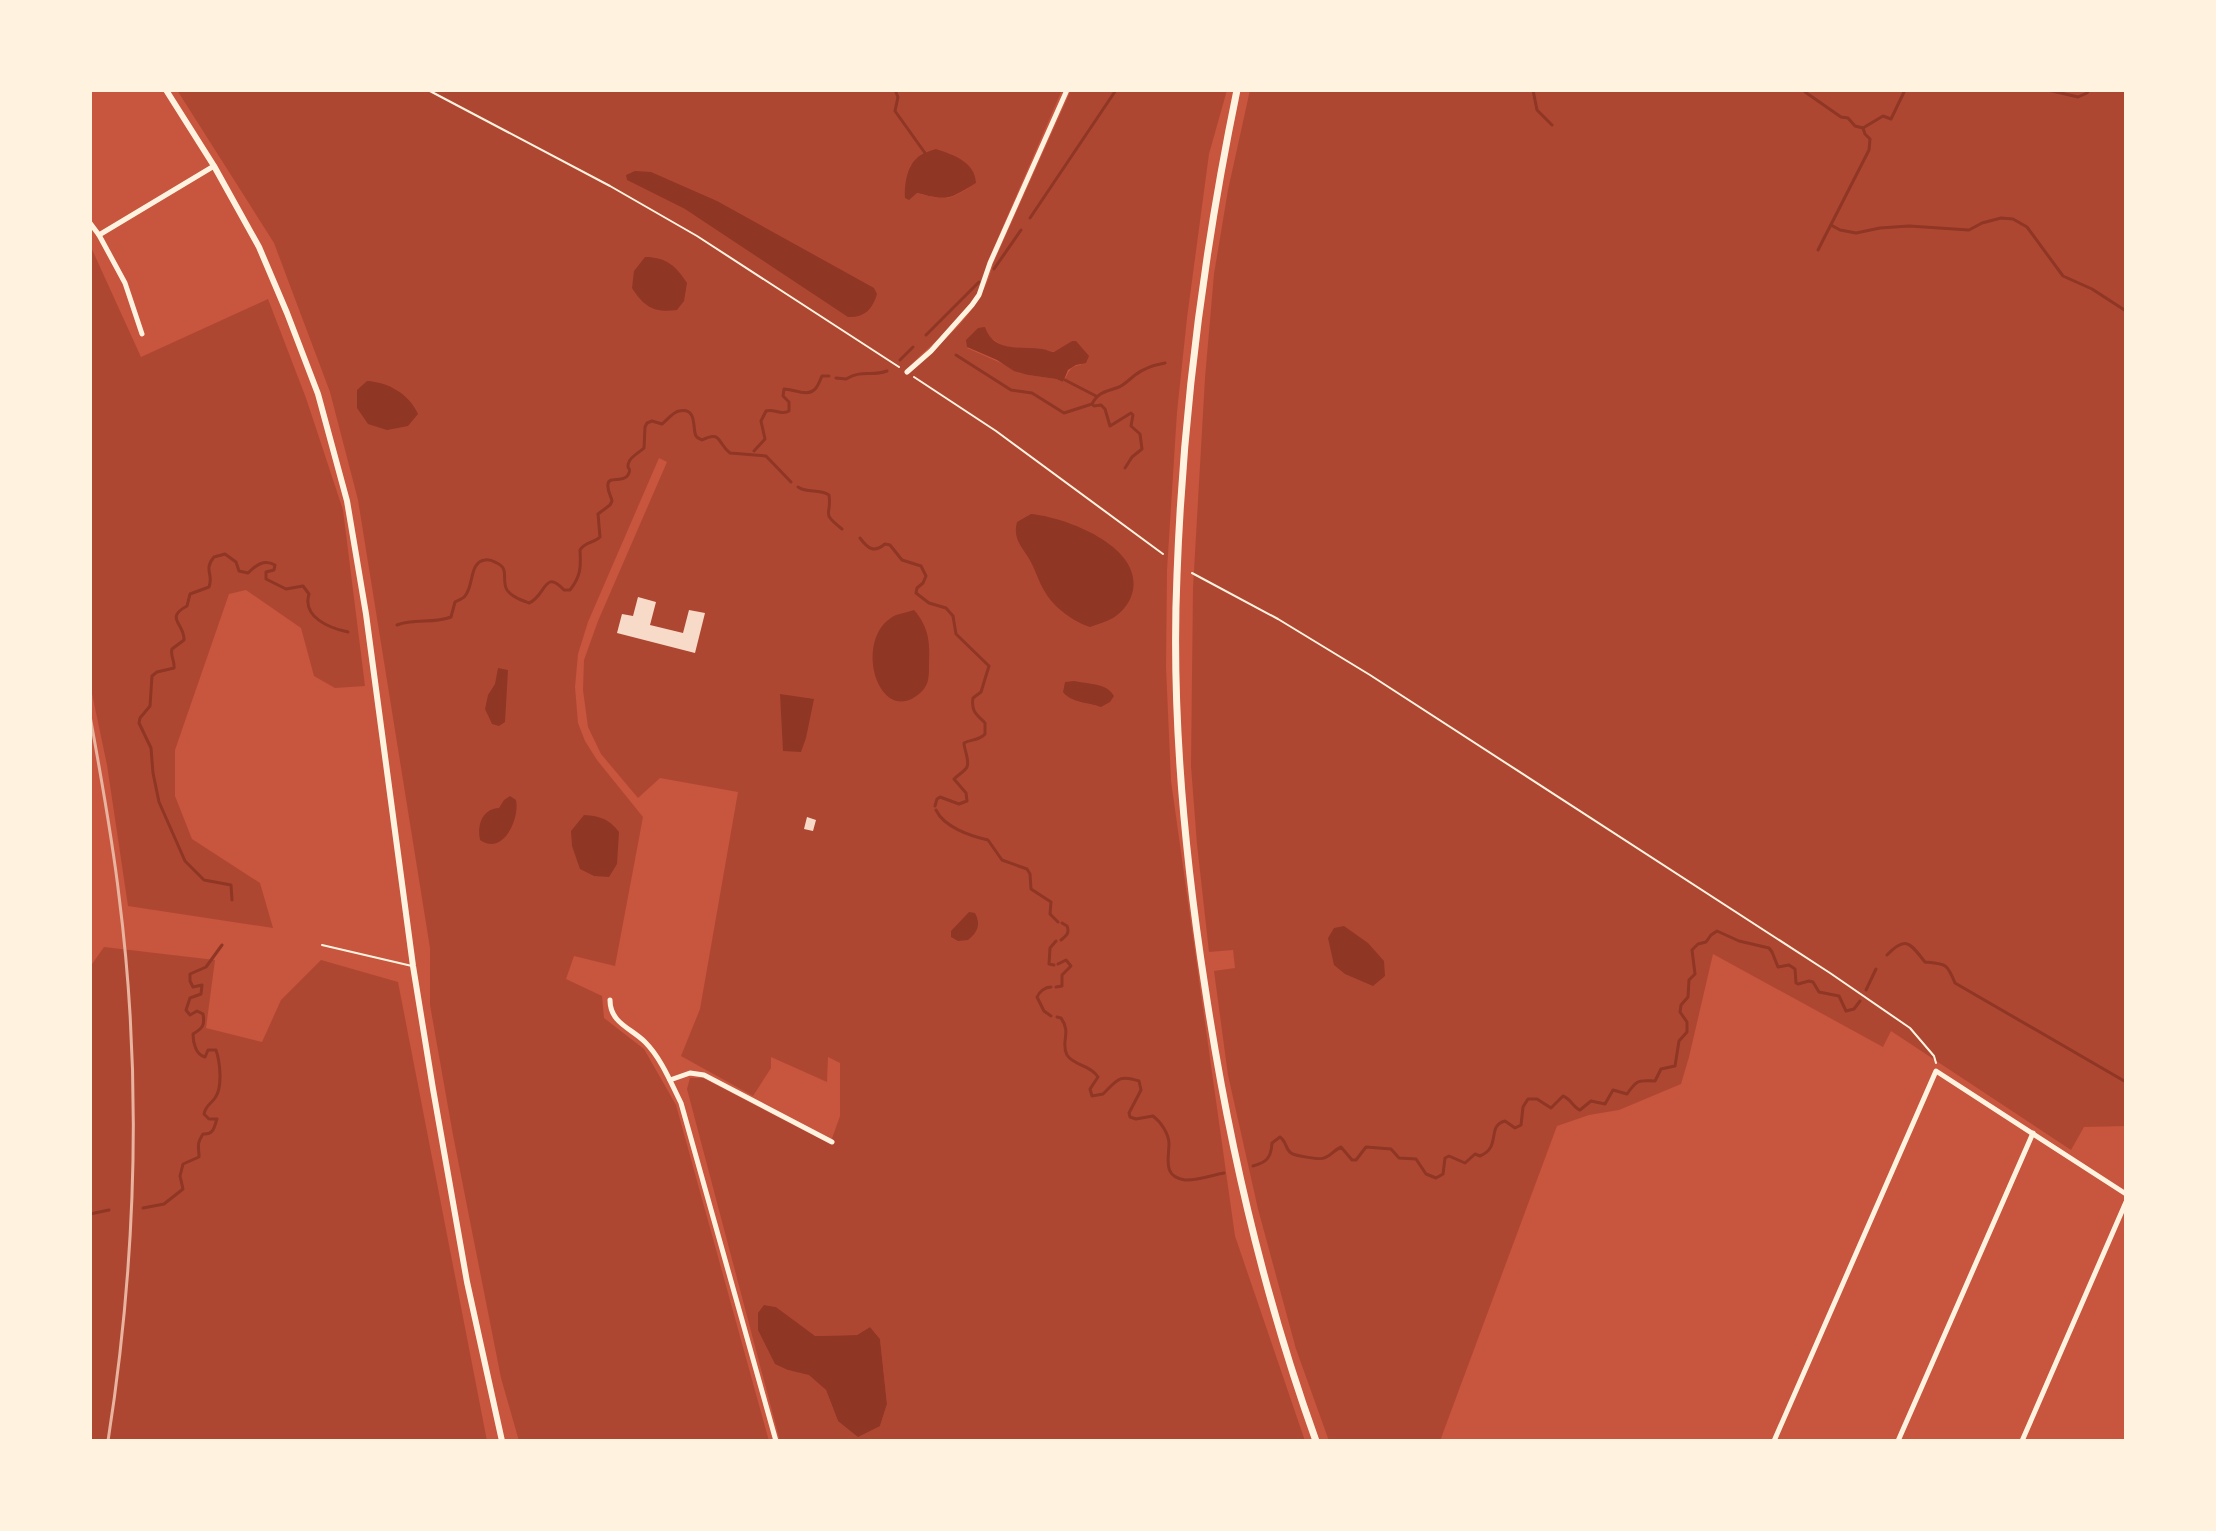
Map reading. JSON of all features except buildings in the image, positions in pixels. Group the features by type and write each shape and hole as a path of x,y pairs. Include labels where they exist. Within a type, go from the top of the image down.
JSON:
{"main road":[{"path":"1237,90 1218,183 1195,333 1184,450 1176,670 1181,788 1194,920 1217,1069 1270,1299 1316,1441"}],"street":[{"path":"166,90 214,166 259,247 318,394 347,501 366,614 413,966 467,1282 502,1441"},
{"path":"907,372 931,351 979,295 990,263 1067,90"},
{"path":"99,235 214,166"},
{"path":"90,223 125,283 142,334"},
{"path":"610,1000 610,1009 616,1020 647,1043 681,1103 776,1441"},
{"path":"1774,1441 1936,1071 2126,1194"},
{"path":"670,1080 690,1073 704,1075 832,1142"},
{"path":"1898,1441 2033,1133"},
{"path":"2022,1441 2126,1202"}],"lane":[{"path":"322,945 413,966"}],"path":[{"path":"428,90 610,186 697,236 1007,438 1163,554"},
{"path":"1192,573 1278,619 1370,675 1830,973 1910,1028 1934,1056 1936,1071"}],"shaded area":[{"path":"177,90 1062,90 987,263 977,294 960,317 907,369 960,324 980,296 1071,90 1227,90 1209,154 1177,412 1167,570 1166,667 1171,781 1235,1236 1305,1441 780,1441 687,1089 690,1078 703,1078 830,1144 840,1116 840,1063 828,1057 827,1082 771,1057 771,1068 753,1096 681,1056 700,1009 738,792 660,778 638,798 601,754 588,727 583,690 584,660 598,621 667,462 659,458 588,622 578,654 575,687 578,723 585,741 643,817 615,966 574,956 566,979 602,996 604,1018 644,1049 676,1105 769,1441 519,1441 501,1378 430,1005 430,948 358,500 330,392 274,243","holes":["911,165 976,183 948,198 914,195 905,187","988,336 1006,348 1055,352 1072,341 1081,365 1071,369 1063,382 1028,375 967,348","764,1305 776,1307 814,1336 857,1335 870,1327 880,1339 887,1404 880,1426 838,1421 826,1390 809,1374 788,1370"]},
{"path":"1250,90 2126,90 2126,1126 2084,1127 2071,1150 1891,1031 1883,1047 1713,954 1681,1084 1619,1110 1589,1115 1557,1126 1440,1441 1329,1441 1296,1349 1258,1209 1228,1075 1214,971 1235,968 1233,950 1209,952 1191,766 1193,588 1214,274"},
{"path":"936,149 968,165 976,183 948,197 917,193 909,200 905,198 911,166 919,156"},
{"path":"635,171 651,172 717,201 874,288 877,294 873,304 867,312 848,317 685,209 627,180 626,175"},
{"path":"90,245 141,357 268,299 306,398 343,510 365,686 335,688 314,676 301,628 246,590 229,594 175,750 175,796 192,839 260,883 273,928 128,906 107,765 90,684"},
{"path":"645,257 670,264 687,283 684,301 677,310 650,307 632,288 634,271"},
{"path":"985,327 1001,345 1054,352 1076,341 1089,356 1086,363 1068,370 1063,382 1028,375 967,347 966,340 978,328"},
{"path":"367,381 390,387 409,401 418,414 408,426 387,430 368,424 357,408 357,390"},
{"path":"1031,514 1082,528 1115,549 1127,562 1133,577 1132,594 1119,613 1090,627 1071,618 1053,603 1017,537 1017,522"},
{"path":"914,610 928,637 929,675 926,686 919,694 904,701 892,699 875,675 875,641 882,626 896,615"},
{"path":"498,668 508,670 505,722 499,726 492,724 485,709"},
{"path":"1065,682 1102,686 1114,696 1101,707 1075,700 1063,692"},
{"path":"780,694 814,699 801,752 783,751"},
{"path":"510,796 516,800 517,808 508,833 496,843 488,844 480,840 480,824 485,815 499,808"},
{"path":"584,815 604,819 619,832 617,864 609,877 594,876 580,869 572,846 571,831"},
{"path":"969,912 975,913 978,928 968,940 958,941 951,937 951,931"},
{"path":"1344,926 1368,943 1384,961 1385,976 1373,986 1345,974 1334,965 1328,938 1334,928"},
{"path":"104,947 215,960 206,1028 262,1042 281,1000 321,960 398,982 487,1441 90,1441 90,967"},
{"path":"764,1305 776,1307 815,1336 857,1335 870,1327 880,1339 887,1404 880,1426 858,1437 838,1421 826,1390 809,1375 775,1364 758,1330 758,1313"}],"waterway":[{"path":"895,90 898,97 895,111 925,153"},
{"path":"1030,218 1116,90"},
{"path":"1533,90 1537,110 1552,125"},
{"path":"1805,92 1841,117 1848,118 1855,126 1863,128 1883,116 1891,119 1905,90"},
{"path":"2048,90 2078,97 2089,90"},
{"path":"1818,250 1869,150 1870,139 1863,128"},
{"path":"1831,225 1856,233 1909,226 1969,230 2001,218 2013,219 2027,227 2063,276 2092,289 2126,311"},
{"path":"994,269 1021,230"},
{"path":"926,335 979,282"},
{"path":"900,360 913,347"},
{"path":"956,355 1011,390 1032,393 1064,413 1092,404 1100,394 1121,386 1142,370 1165,363"},
{"path":"836,378 887,371"},
{"path":"754,451 765,439 761,421 766,411 789,411 789,402 783,396 784,389 813,391 822,376 829,376"},
{"path":"1065,380 1096,396"},
{"path":"1092,404 1105,409 1110,426 1131,413 1133,415 1131,426 1140,434 1142,449 1125,468"},
{"path":"397,625 451,617 455,602 468,592 476,565 485,560 501,565 507,590 529,603 552,582 564,590 570,590 580,571 580,550 600,537 598,514 612,501 608,483 626,478 630,460 644,448 645,427 652,421 662,424 672,414 689,412 698,438 716,437 730,453 766,456 791,482"},
{"path":"798,487 829,495 828,514 842,529"},
{"path":"860,538 871,548 890,545 902,560 921,566 926,576 916,593 929,603 946,608 953,616 956,634 989,666 981,692 973,698 975,712 985,723 985,734 964,743 967,767 954,779 966,793 967,801 959,804 940,797 935,806"},
{"path":"232,900 231,885 204,880 185,861 159,802 151,748 139,723 150,706 152,676 174,668 172,649 184,640 177,614 187,606 190,594 209,587 211,561 225,554 236,562 239,571 248,573 260,564 275,565 274,570 266,572 266,579 286,589 303,586 309,594 309,609 313,615 333,628 348,632"},
{"path":"936,810 951,826 988,840 1002,860 1027,869 1031,889 1051,902 1050,914 1058,922"},
{"path":"1061,940 1068,931 1062,923"},
{"path":"1253,1166 1267,1159 1272,1143 1280,1137 1291,1153 1313,1158 1326,1157 1341,1147 1352,1160 1356,1160 1366,1147 1391,1149 1399,1158 1416,1159 1426,1174 1436,1178 1443,1174 1445,1158 1449,1156 1465,1163 1475,1154 1480,1156 1487,1152 1499,1124 1505,1121 1515,1128 1521,1125 1523,1107 1528,1099 1537,1099 1551,1108 1563,1096 1580,1110 1591,1101 1605,1104 1613,1090 1627,1094 1639,1082 1655,1081 1661,1069 1675,1066 1679,1041 1687,1032 1687,1022 1680,1012 1681,1005 1688,997 1689,980 1695,974 1692,950 1717,931 1739,941 1769,948 1778,967 1789,965 1795,969 1796,983 1813,982 1819,992 1839,996 1846,1011 1854,1009 1860,1001"},
{"path":"1054,965 1049,964 1050,948 1056,941"},
{"path":"1887,955 1899,945 1908,944 1925,962 1945,966 1955,983 2126,1082"},
{"path":"143,1208 164,1204 183,1189 180,1176 183,1164 199,1157 201,1138 203,1134 211,1132 217,1119 209,1119 204,1114 219,1088 220,1068 216,1050 208,1050 205,1057 197,1051 193,1034 202,1026 203,1014 197,1011 190,1015 186,1010 190,998 201,994 202,985 193,987 190,974 206,967 222,945"},
{"path":"1056,987 1062,986 1062,975 1071,966 1066,960 1058,964"},
{"path":"1866,990 1876,969"},
{"path":"1051,987 1042,990 1037,997 1044,1011 1051,1016"},
{"path":"1057,1017 1061,1018 1066,1028 1067,1055 1098,1077 1090,1089 1092,1096 1103,1094 1123,1078 1139,1081 1141,1090 1129,1113 1130,1117 1153,1116 1162,1125 1169,1140 1168,1166 1173,1175 1190,1180 1224,1173"},
{"path":"90,1214 109,1210"}],"railway":[{"path":"90,716 119,896 131,1032 133,1100 133,1169 125,1306 108,1441"}]}
